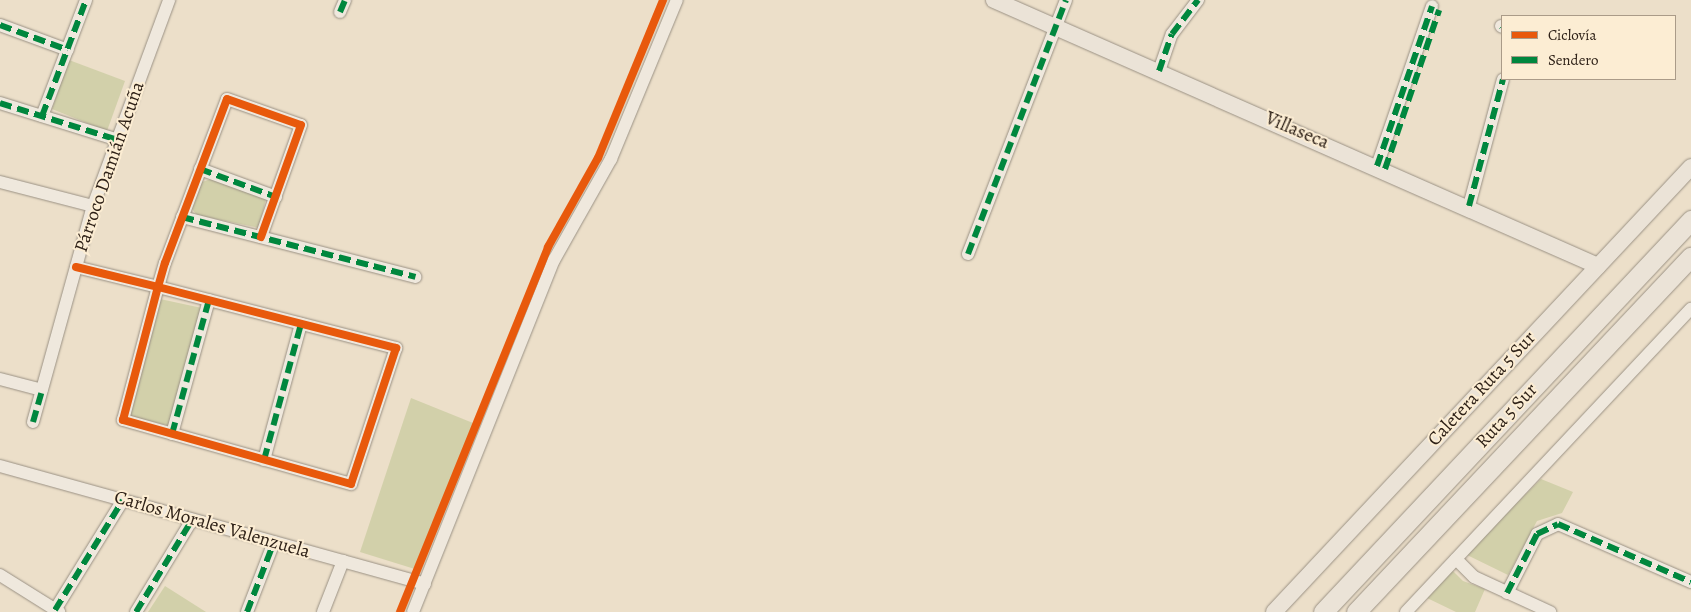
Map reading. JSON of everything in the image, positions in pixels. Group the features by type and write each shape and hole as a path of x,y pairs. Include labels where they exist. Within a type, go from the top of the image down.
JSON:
{"highway":[{"name":"Ruta 5 Sur","path":"1323,612 1691,220"},
{"name":"Ruta 5 Sur","path":"1356,612 1691,257"}],"main road":[{"name":"Villaseca","path":"994,0 1469,206 1598,266"},
{"name":"Caletera Ruta 5 Sur","path":"1274,612 1691,167"}],"street":[{"path":"42,116 86,0"},
{"name":"Párroco Damián Acuña","path":"33,422 93,206 169,0"},
{"path":"413,612 554,260 611,159 677,0"},
{"path":"968,254 1066,0"},
{"path":"1159,71 1172,34 1198,0"},
{"path":"1381,168 1435,8"},
{"path":"0,25 68,50"},
{"path":"1469,206 1503,80"},
{"path":"76,267 158,287 396,348 351,484 123,420 158,287 226,99 301,125 261,237"},
{"path":"0,103 118,140"},
{"path":"200,169 276,196"},
{"path":"0,182 93,206"},
{"path":"182,217 415,277"},
{"path":"172,434 209,300"},
{"path":"1406,612 1691,309"},
{"path":"264,460 302,324"},
{"path":"0,379 42,390"},
{"name":"Carlos Morales Valenzuela","path":"0,466 424,584"},
{"path":"0,575 57,611 123,500"},
{"path":"136,612 192,520"},
{"path":"1507,593 1537,534 1558,524 1691,582"},
{"path":"247,612 274,542"},
{"path":"1456,559 1474,576 1550,612"},
{"path":"322,612 343,562"}],"shaded area":[{"path":"69,60 125,81 107,131 52,109"},
{"path":"211,179 266,198 259,228 197,215 192,209 202,182"},
{"path":"160,299 202,308 171,426 128,416"},
{"path":"411,398 473,423 418,570 360,552"},
{"path":"1541,479 1573,492 1562,513 1537,521 1508,575 1465,554"},
{"path":"1452,570 1463,581 1485,589 1475,612 1456,612 1425,597"},
{"path":"165,586 206,612 148,612"}],"marked path":[{"path":"42,116 86,0"},
{"path":"340,12 345,0"},
{"path":"968,254 1066,0"},
{"path":"1159,71 1172,34 1198,0"},
{"path":"1377,166 1432,6"},
{"path":"1385,169 1439,10"},
{"path":"0,25 68,50"},
{"path":"1469,206 1503,80"},
{"path":"0,103 118,140"},
{"path":"200,169 276,197"},
{"path":"182,217 415,277"},
{"path":"172,434 209,300"},
{"path":"264,460 301,324"},
{"path":"33,422 42,390"},
{"path":"55,610 123,500"},
{"path":"136,612 192,520"},
{"path":"1507,593 1537,534 1558,524 1691,582"},
{"path":"247,612 274,542"}],"cycle path":[{"path":"400,612 548,247 598,158 663,0"},
{"path":"76,267 158,287 396,348 351,484 123,420 158,287 165,263 227,99 301,125 261,237"}]}
